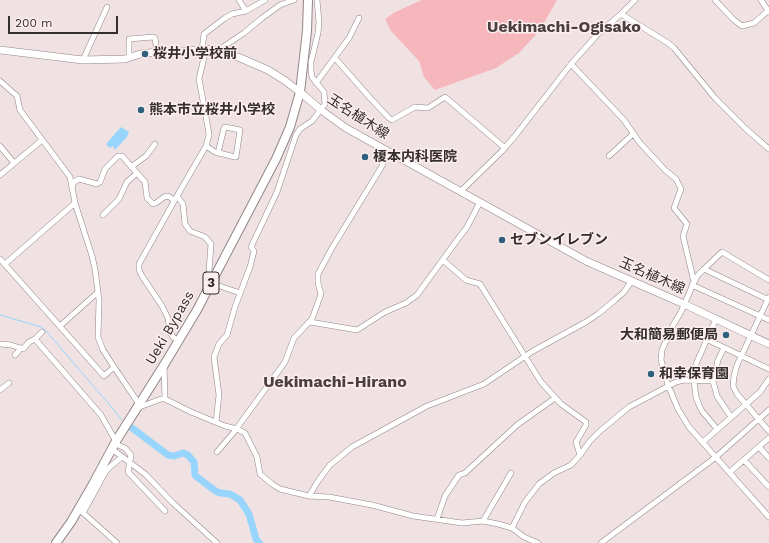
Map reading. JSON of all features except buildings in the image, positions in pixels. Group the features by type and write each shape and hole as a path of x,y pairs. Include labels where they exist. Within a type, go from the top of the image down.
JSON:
{"highway":[{"name":"Ueki Bypass","path":"56,543 80,511 116,441 179,341 276,159 290,127 300,92 307,31 308,0"}],"main road":[{"name":"玉名植木線","path":"0,50 83,60 124,59 140,54 157,52 204,50 217,51 238,57 268,70 300,92 321,110 346,128 586,261 684,304 769,344"}],"street":[{"path":"239,0 246,11"},
{"path":"179,341 173,337 170,332 168,318 162,306 142,276 139,270 139,264 175,198 206,146 209,135 199,80 204,50 204,34 232,14 246,11 265,0"},
{"path":"217,51 244,34 262,18 286,2 294,0"},
{"path":"216,422 219,395 214,357 218,344 227,335 250,267 254,251 251,247 277,192 296,135 300,129 312,121 325,104 326,99 324,92 312,77 310,70 319,28 317,0"},
{"path":"460,192 505,148 571,64 598,34 635,0"},
{"path":"715,0 734,20 742,26 754,23 768,11 760,0"},
{"path":"83,60 107,6"},
{"path":"621,14 674,48 715,98 746,129 769,149"},
{"path":"316,83 349,38 359,18"},
{"path":"129,53 129,39 153,37 155,38 157,52"},
{"path":"335,58 371,99 392,120 415,107 428,108 445,97 505,148"},
{"path":"571,64 624,120 640,143 665,170 676,179 681,189 674,208 687,224 683,236 693,283"},
{"path":"0,82 17,96 20,110 70,177 71,189 92,256 98,292 98,337 103,350 139,405 165,399 216,422 245,433 252,444 257,457 260,474 280,489 309,496 329,497 364,504 413,516 462,523 483,521 498,524 512,528 524,537 538,543"},
{"path":"206,146 218,153 236,157 240,130 224,128 218,153"},
{"path":"609,156 633,134"},
{"path":"0,175 42,140"},
{"path":"131,167 146,156 155,144"},
{"path":"1,148 14,163"},
{"path":"217,452 237,429 284,362 294,338 312,319 321,294 318,283 318,274 332,248 382,166 388,151"},
{"path":"71,189 74,182 79,179 97,184 100,182 106,169 118,156 122,156 146,182 147,198 153,204 156,204 164,197 168,196 175,198 183,204 185,224 190,231 205,237 211,244 209,272 212,280 240,293"},
{"path":"103,215 119,199 127,182 137,173"},
{"path":"5,264 75,202"},
{"path":"310,322 357,330 385,312 406,303 417,295 443,260 467,227 480,202"},
{"path":"769,280 722,252 698,275 693,283 662,350 661,360 668,385 678,409 689,427 769,517"},
{"path":"0,258 104,376 114,367"},
{"path":"443,260 466,280 480,284 541,382 561,404 586,422 586,425 576,442 580,455"},
{"path":"704,269 768,298 741,356 734,376 733,386 737,394 769,431"},
{"path":"309,496 330,465 352,448 426,406 484,384 525,356 598,314 624,292 631,282"},
{"path":"693,283 769,320"},
{"path":"60,326 98,292"},
{"path":"716,319 696,364 694,381 696,397 699,405 717,430"},
{"path":"15,355 21,348 23,349 29,342 35,339 42,332"},
{"path":"35,339 101,415 118,445 125,448 131,454 128,472 165,511"},
{"path":"706,339 769,368"},
{"path":"0,344 21,348"},
{"path":"724,348 718,360 713,381 717,396 731,417"},
{"path":"164,365 165,399"},
{"path":"703,442 760,392 769,379"},
{"path":"512,528 525,502 539,484 554,473 570,465 580,455 590,441 610,421 629,407 668,385 684,380 713,381"},
{"path":"0,390 8,383"},
{"path":"437,519 445,496 459,475 465,473 517,425 555,398"},
{"path":"601,543 716,457 769,410"},
{"path":"730,472 769,438"},
{"path":"759,447 769,458"},
{"path":"112,449 146,474 173,503 217,543"},
{"path":"117,543 80,511 106,471 122,457"},
{"path":"744,460 769,487"},
{"path":"483,521 511,473"},
{"path":"764,512 769,508"}],"shaded area":[{"path":"422,0 557,0 540,30 519,53 496,68 435,90 424,77 419,61 391,31 385,19 395,12"}],"water":[{"path":"121,127 129,132 127,137 115,150 113,146 110,148 106,144"}],"waterway":[{"path":"0,315 41,327 47,332 122,420"},
{"path":"132,428 168,455 174,456 183,453 188,455 194,462 195,475 197,477 217,492 230,494 240,500 249,514 256,539 259,543"}],"place":[{"name":"桜井小学校前","path":"145,54"},
{"name":"熊本市立桜井小学校","path":"141,110"},
{"name":"榎本内科医院","path":"365,157"},
{"name":"セブンイレブン","path":"502,240"},
{"name":"大和簡易郵便局","path":"726,335"},
{"name":"和幸保育園","path":"651,374"}],"district":[{"name":"Uekimachi-Ogisako","path":"564,27"},
{"name":"Uekimachi-Hirano","path":"335,382"}]}
